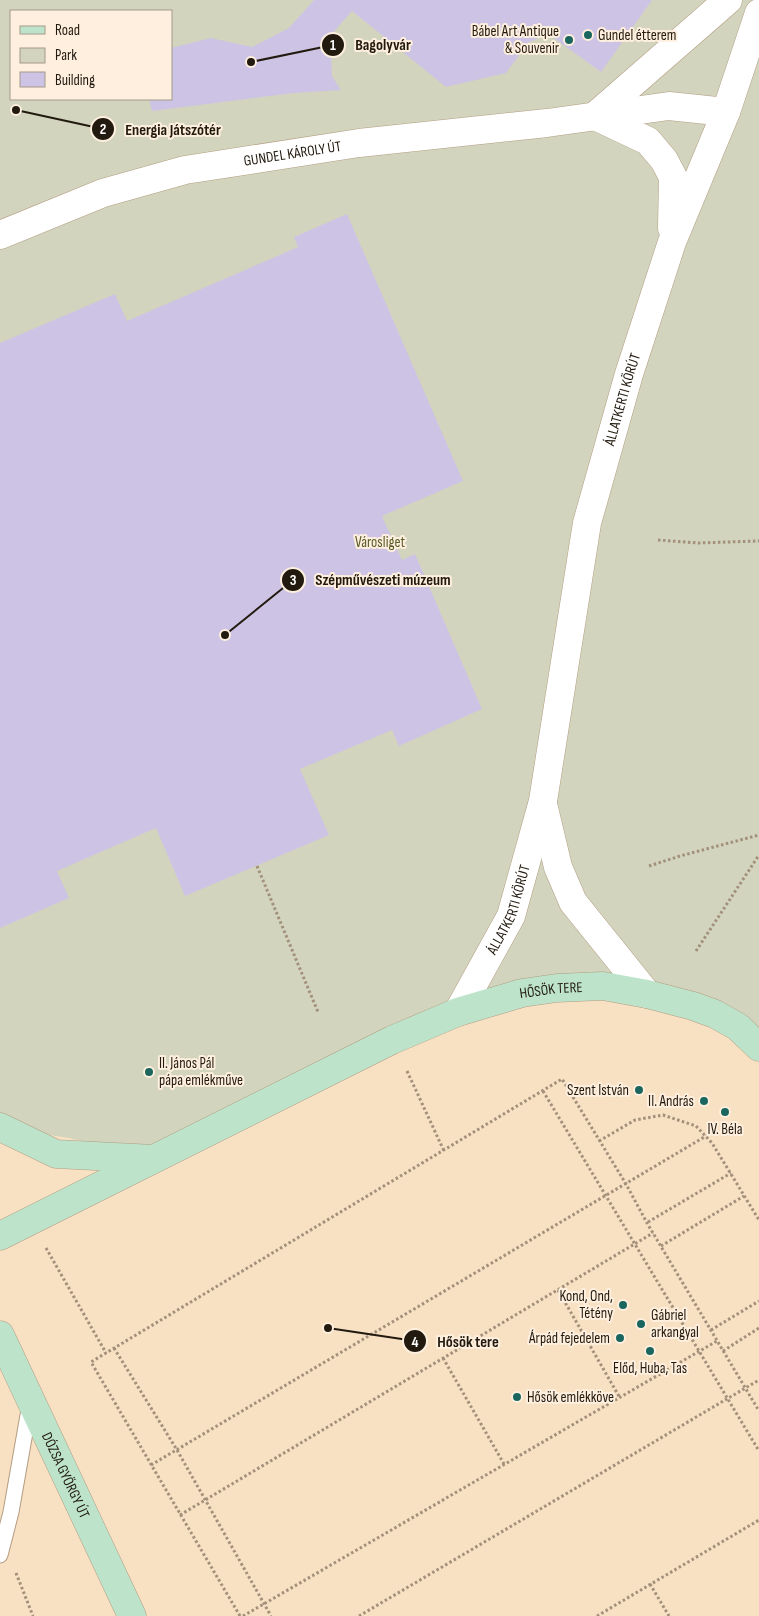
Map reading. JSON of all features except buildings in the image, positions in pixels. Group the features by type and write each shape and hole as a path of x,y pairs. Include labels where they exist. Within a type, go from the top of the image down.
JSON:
{"street":[{"path":"672,242 672,177 664,160 648,141 595,116 728,0"},
{"name":"ÁLLATKERTI KÖRÚT","path":"458,1012 511,916 543,801 587,524 629,374 672,242 726,112 759,13"},
{"name":"GUNDEL KÁROLY ÚT","path":"0,235 103,193 185,170 359,144 547,123 668,106 726,112"},
{"name":"ÁLLATKERTI KÖRÚT","path":"543,801 558,867 573,902 647,994"},
{"name":"HŐSÖK TERE","path":"0,1236 392,1040 458,1012 522,993 557,988 603,986 647,994 715,1014 738,1027 759,1047"},
{"name":"HŐSÖK TERE","path":"0,1127 56,1154 156,1159"},
{"name":"DÓZSA GYÖRGY ÚT","path":"0,1335 132,1616"}],"lane":[{"path":"0,1555 11,1512 31,1400"}],"path":[{"path":"658,540 698,543 759,541"},
{"path":"649,866 759,835"},
{"path":"696,951 759,856"},
{"path":"257,866 318,1012"},
{"path":"407,1071 444,1151"},
{"path":"717,1341 242,1616 180,1515 91,1362 562,1079 759,1411"},
{"path":"544,1091 759,1451"},
{"path":"599,1141 635,1120 663,1115 696,1126 712,1143 759,1220"},
{"path":"151,1465 706,1136"},
{"path":"647,1223 731,1173"},
{"path":"661,1246 744,1196"},
{"path":"180,1515 654,1233"},
{"path":"43,1243 106,1353"},
{"path":"558,1290 620,1398"},
{"path":"710,1330 759,1301"},
{"path":"723,1350 759,1328"},
{"path":"114,1348 177,1450 271,1616"},
{"path":"443,1358 504,1464"},
{"path":"359,1616 759,1380"},
{"path":"597,1616 759,1520"},
{"path":"650,1584 669,1616"}],"green space":[{"name":"Városliget","path":"0,0 759,0 759,1047 693,1006 522,993 156,1159 69,1138 43,1134 0,1114"}],"place":[{"name":"Gundel étterem","path":"588,35"},
{"name":"Bábel Art Antique & Souvenir","path":"569,40"},
{"name":"Bagolyvár","path":"251,62"},
{"name":"Energia Játszótér","path":"16,110"},
{"name":"Szépművészeti múzeum","path":"225,635"},
{"name":"II. János Pál pápa emlékműve","path":"149,1072"},
{"name":"Szent István","path":"639,1090"},
{"name":"II. András","path":"704,1101"},
{"name":"IV. Béla","path":"725,1112"},
{"name":"Kond, Ond, Tétény","path":"623,1305"},
{"name":"Gábriel arkangyal","path":"641,1324"},
{"name":"Hősök tere","path":"328,1328"},
{"name":"Árpád fejedelem","path":"620,1338"},
{"name":"Előd, Huba, Tas","path":"650,1351"},
{"name":"Hősök emlékköve","path":"517,1397"}]}
